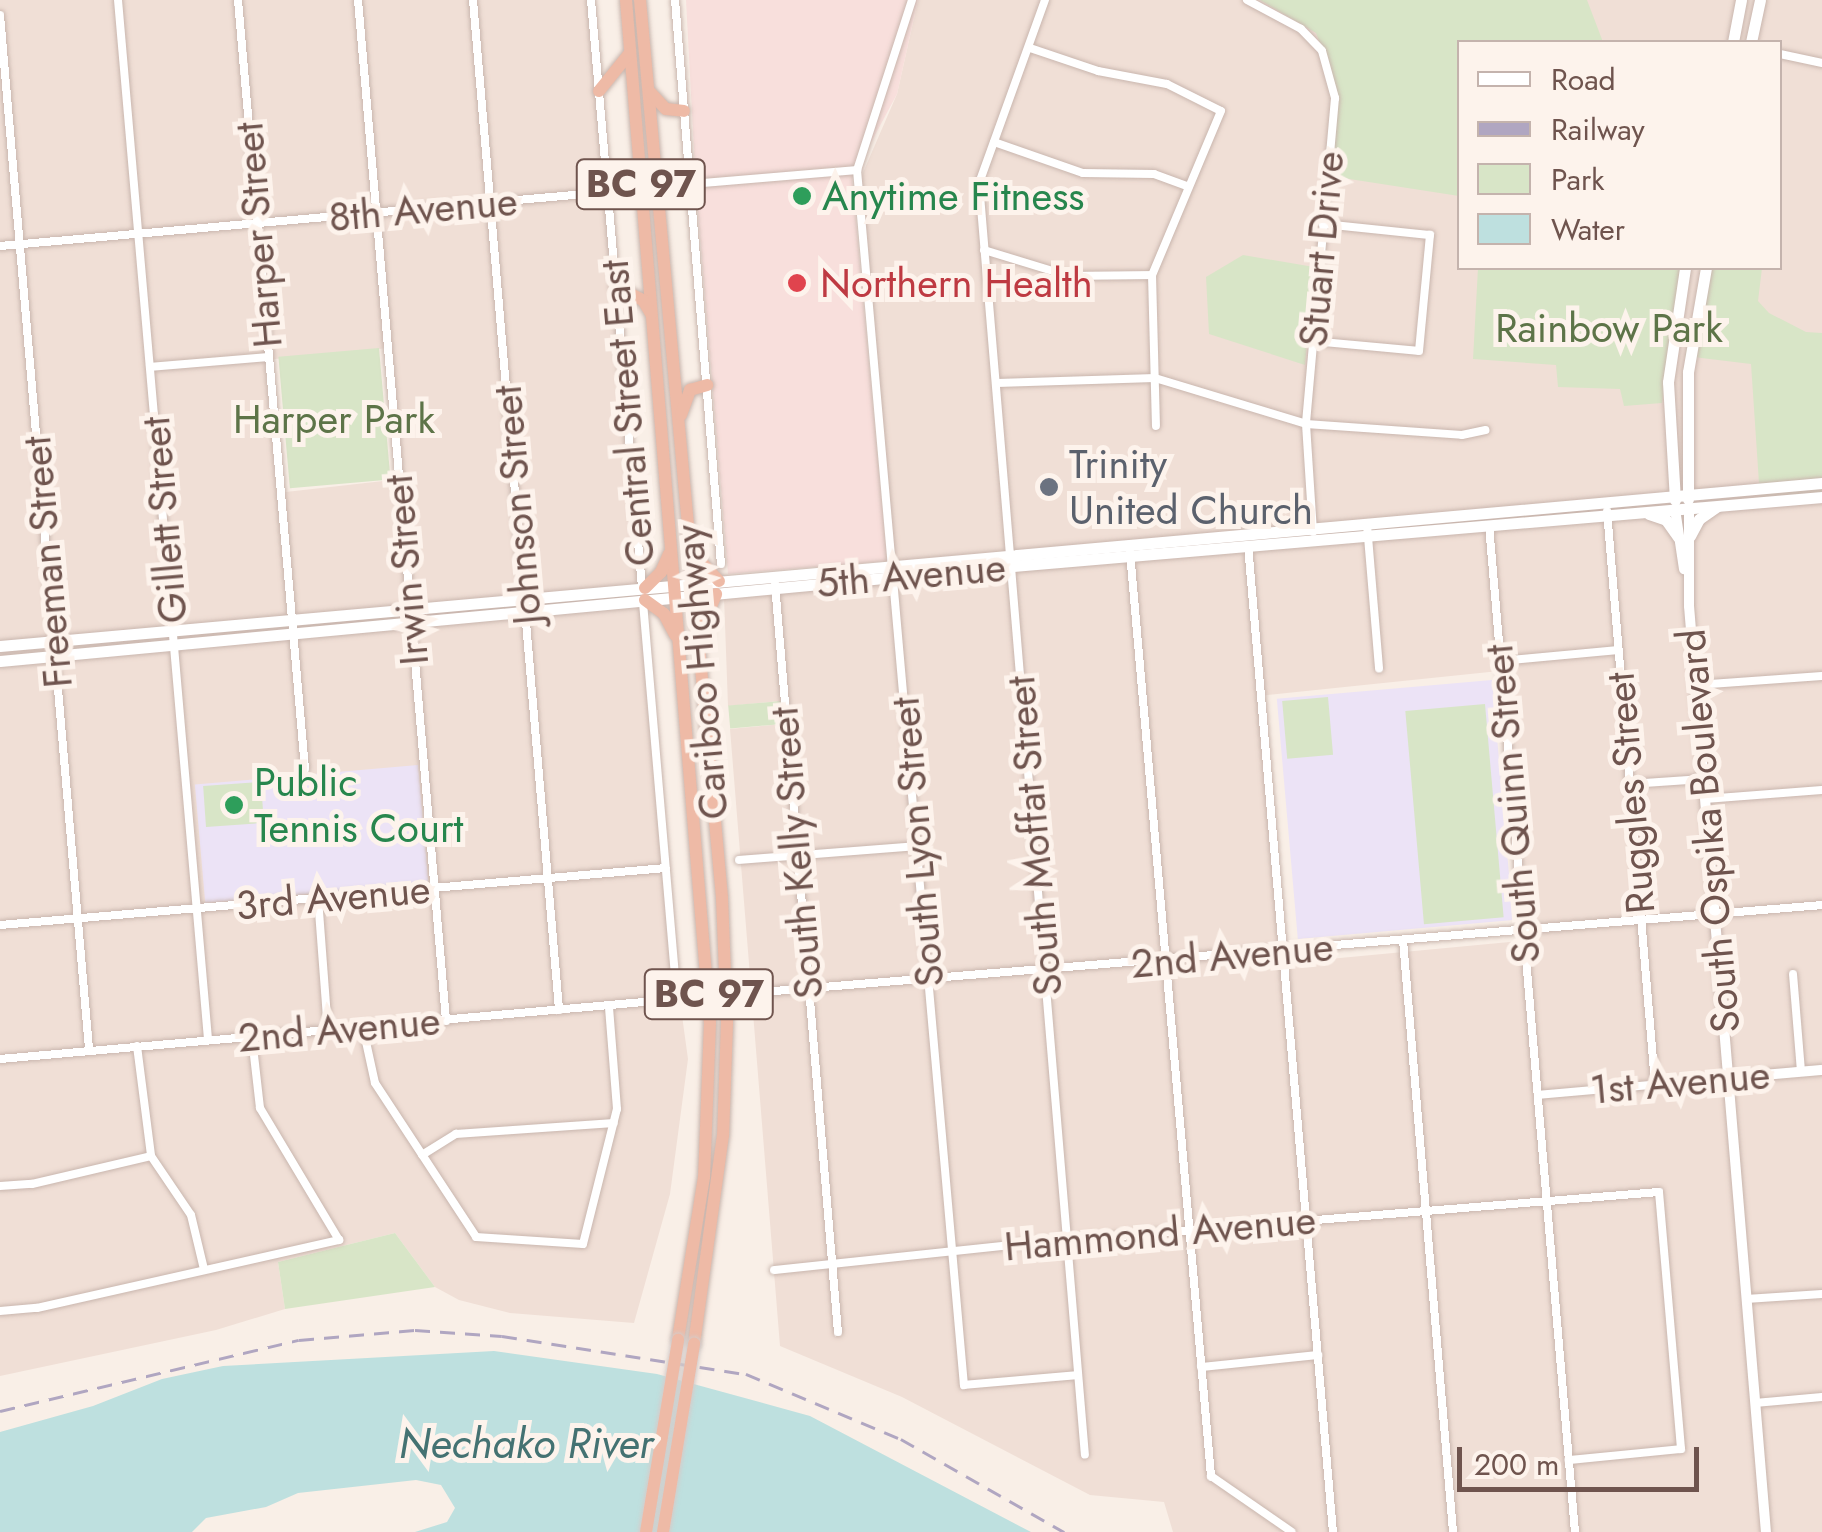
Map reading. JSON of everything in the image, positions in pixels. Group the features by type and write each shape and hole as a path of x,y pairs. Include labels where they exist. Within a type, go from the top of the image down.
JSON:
{"highway":[{"name":"Cariboo Highway","path":"626,0 672,547 685,589 710,768 722,898 727,1070 714,1214 663,1532"},
{"name":"Cariboo Highway","path":"640,0 690,551 680,646 707,963 710,1072 704,1178 646,1532"},
{"path":"599,91 622,68 630,52"},
{"path":"648,88 660,105 684,111"},
{"path":"616,287 643,300 652,316"},
{"path":"679,427 688,394 707,385"},
{"path":"659,393 673,435 685,589"},
{"path":"672,547 661,572 644,594 670,621 680,646"},
{"path":"690,551 717,587 706,618 710,768"}],"main road":[{"path":"1732,40 1741,0"},
{"path":"1751,40 1760,0"},
{"name":"South Ospika Boulevard","path":"1682,502 1672,468 1668,382 1685,270"},
{"name":"South Ospika Boulevard","path":"1682,502 1687,466 1688,372 1706,270"},
{"path":"1687,466 1702,486 1724,492"},
{"path":"1672,468 1662,488 1640,506 1666,520 1684,536 1705,513 1720,505"},
{"name":"5th Avenue","path":"0,661 410,622 526,605 685,589 1682,502 1724,492 1822,483"},
{"name":"5th Avenue","path":"1682,502 1720,505 1822,497"},
{"name":"5th Avenue","path":"0,646 409,608 526,605"}],"street":[{"name":"Gillett Street","path":"118,0 208,1040"},
{"name":"Harper Street","path":"238,0 305,769"},
{"name":"Irwin Street","path":"358,0 446,1021"},
{"name":"Johnson Street","path":"473,0 559,1010"},
{"name":"Central Street East","path":"591,0 677,1000"},
{"path":"675,0 722,564"},
{"path":"691,184 857,170 912,0"},
{"name":"South Moffat Street","path":"1045,0 979,183 1085,1455"},
{"name":"Stuart Drive","path":"1247,0 1301,28 1322,51 1335,98 1306,424 1313,534"},
{"name":"Freeman Street","path":"0,15 90,1049"},
{"path":"1030,48 1098,70 1167,84 1221,111 1152,275 1156,426"},
{"path":"1782,54 1822,63"},
{"path":"994,142 1083,173 1154,174 1189,187"},
{"name":"South Lyon Street","path":"857,170 964,1385 1078,1376"},
{"name":"8th Avenue","path":"0,246 608,192"},
{"path":"1312,342 1418,351 1430,235 1323,224"},
{"path":"984,250 1069,276 1152,275"},
{"path":"150,367 268,357"},
{"path":"997,383 1154,378 1306,424 1462,435 1484,430"},
{"name":"South Ospika Boulevard","path":"1682,502 1766,1532"},
{"name":"Ruggles Street","path":"1606,509 1655,1084"},
{"name":"South Quinn Street","path":"1488,519 1575,1532"},
{"path":"1368,530 1380,669"},
{"path":"1248,540 1333,1532"},
{"path":"1129,550 1211,1476 1292,1532"},
{"name":"South Kelly Street","path":"774,582 838,1332"},
{"path":"1500,661 1618,650"},
{"path":"1696,686 1822,676"},
{"path":"1630,784 1704,779"},
{"path":"1705,799 1822,790"},
{"path":"739,860 917,846"},
{"name":"3rd Avenue","path":"0,925 666,868"},
{"path":"318,898 328,1031"},
{"name":"2nd Avenue","path":"750,993 1822,905"},
{"path":"1403,940 1453,1532"},
{"path":"1793,974 1801,1072"},
{"name":"2nd Avenue","path":"0,1059 677,1000"},
{"path":"363,1028 375,1084 476,1237 582,1244 614,1123 609,1007"},
{"path":"0,1310 37,1308 338,1240 260,1108 252,1038"},
{"path":"137,1046 151,1156 191,1215 204,1269"},
{"name":"1st Avenue","path":"1538,1095 1822,1070"},
{"path":"422,1155 456,1134 614,1123"},
{"path":"0,1186 32,1184 151,1156"},
{"name":"Hammond Avenue","path":"774,1270 1068,1240 1659,1192 1681,1449 1569,1460"},
{"path":"1746,1299 1822,1294"},
{"path":"1201,1367 1318,1355"},
{"path":"1755,1403 1822,1397"}],"shaded area":[{"path":"0,0 589,0 662,870 688,1059 670,1194 634,1323 510,1313 459,1300 435,1287 395,1233 278,1262 285,1309 216,1330 0,1376","holes":["389,348 401,479 277,493 265,360"]},
{"path":"686,0 918,0 897,94 852,178 887,561 728,574 696,188"},
{"path":"918,0 1822,0 1822,1532 1173,1532 1164,1502 1090,1495 902,1397 780,1346 730,729 782,724 781,701 728,706 724,597 894,583 859,182 897,94","holes":["1499,671 1520,941 1287,963 1258,696"]},
{"path":"1492,680 1513,920 1298,939 1277,699"},
{"path":"418,765 428,884 205,903 195,785"}],"green space":[{"name":"Rainbow Park","path":"1260,0 1587,0 1602,40 1457,40 1457,196 1330,176 1332,75 1316,33"},
{"path":"1243,255 1314,267 1305,365 1209,334 1206,277"},
{"name":"Rainbow Park","path":"1478,270 1682,270 1662,403 1624,406 1620,389 1558,387 1556,365 1473,359"},
{"path":"1704,270 1762,270 1758,301 1769,313 1806,332 1822,333 1822,493 1760,498 1751,364 1685,356"},
{"name":"Harper Park","path":"379,348 391,479 290,488 278,357"},
{"path":"1328,697 1333,755 1287,759 1282,701"},
{"path":"781,701 783,724 730,729 728,706"},
{"path":"1485,704 1504,917 1424,924 1405,711"},
{"name":"Public Tennis Court","path":"261,782 264,823 206,827 203,786"},
{"path":"395,1233 435,1287 285,1309 278,1262"}],"water":[{"name":"Nechako River","path":"494,1351 657,1374 810,1416 1031,1532 415,1532 447,1522 455,1508 441,1485 416,1480 298,1493 266,1507 206,1518 192,1532 0,1532 0,1432 93,1406 162,1379 223,1366"}],"railway":[{"path":"0,1411 299,1340 415,1330 502,1336 746,1374 901,1439 1064,1532"}],"place":[{"name":"Anytime Fitness","path":"802,196"},
{"name":"Northern Health","path":"797,283"},
{"name":"Trinity United Church","path":"1049,487"},
{"name":"Public Tennis Court","path":"234,805"}]}
